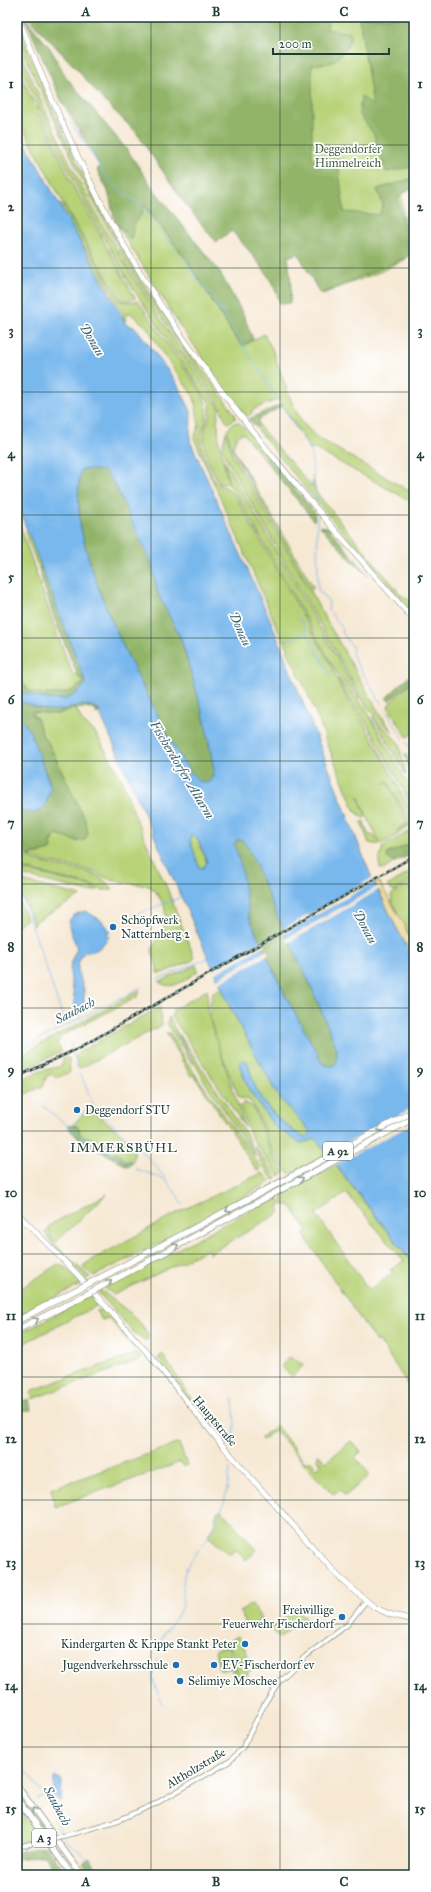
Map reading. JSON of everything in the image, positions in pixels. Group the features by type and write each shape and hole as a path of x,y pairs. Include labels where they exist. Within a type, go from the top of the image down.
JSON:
{"highway":[{"name":"A 92","path":"17,1321 414,1111"},
{"name":"A 92","path":"17,1330 121,1276 414,1118"},
{"name":"A 3","path":"17,1786 82,1875"},
{"name":"A 3","path":"17,1799 72,1875"}],"main road":[{"path":"18,17 61,123 101,204 162,306 200,364 242,419 414,620"},
{"name":"Hauptstraße","path":"17,1213 76,1273 153,1359 225,1449 327,1565 366,1601 388,1613 414,1620"}],"street":[{"name":"Altholzstraße","path":"17,1847 120,1820 155,1804 230,1761 243,1747 265,1703 280,1680 306,1656 346,1624 366,1601"}],"green space":[{"path":"27,17 329,17 327,29 351,33 351,37 345,49 335,60 330,63 312,65 312,159 337,154 344,212 379,215 383,205 377,189 414,178 414,186 409,188 398,199 410,256 320,294 298,253 288,257 291,283 290,303 280,304 272,283 260,265 232,231 216,242 185,204 136,132 104,101 75,67"},
{"name":"Deggendorfer Himmelreich","path":"282,17 414,17 414,187 401,195 406,231 414,242 414,249 404,254 406,259 382,271 323,294 314,274"},
{"path":"359,17 414,17 414,168 412,167 386,172 374,134 359,114 361,96 373,106"},
{"path":"25,18 50,48 66,77 128,151 152,187 219,271 243,314 253,339 243,346 234,336 187,260 143,204 142,214 134,224 131,240 115,221 108,191 97,170 100,166 60,98"},
{"path":"17,22 54,112 96,200 153,298 235,414 236,418 228,423 217,400 147,295 120,251 84,184 17,38"},
{"path":"17,44 58,138 100,220 115,247 219,408 217,423 219,441 228,482 226,484 219,483 206,453 204,441 205,430 210,413 209,402 130,284 85,203 52,136 19,63"},
{"path":"17,67 76,191 135,298 127,301 120,299 74,223 22,126 17,114"},
{"path":"142,203 187,260 234,336 243,346 264,334 272,349 292,403 302,422 315,436 409,491 414,499 414,503 315,449 311,450 278,399 252,410 252,413 248,416 243,413 180,326 115,221 131,239 134,224 142,213"},
{"path":"59,204 62,204 119,301 138,301 202,394 207,412 201,441 213,478 234,494 332,667 342,691 363,722 398,785 414,822 411,825 387,780 384,783 387,782 408,823 397,830 399,834 388,841 377,844 369,843 361,822 364,821 368,834 374,836 379,842 358,796 366,817 363,818 355,811 324,736 326,735 324,734 308,694 287,650 289,649 285,643 288,639 283,641 194,438 199,425 194,397 163,354 147,327 130,313 126,314 127,320 124,320 123,314"},
{"path":"280,405 282,406 258,420 259,426 254,425 249,419"},
{"path":"249,419 254,425 259,426 312,487 313,475 316,492 402,596 410,601 414,609 414,616 401,601 402,600 312,496"},
{"path":"238,422 249,432 269,457 265,460 243,433 236,439 233,449 314,588 311,590 233,451 227,431 232,424"},
{"path":"226,432 232,454 377,709 393,733 367,707 226,458 222,447"},
{"path":"269,457 315,513 314,521 265,460"},
{"path":"224,460 360,699 338,675 234,490 229,485"},
{"path":"81,470 104,470 113,481 151,562 158,594 181,639 204,717 214,770 212,778 208,783 199,781 193,775 176,750 135,671 104,603 88,557 82,533 78,501"},
{"path":"17,517 56,631 73,675 77,674 79,678 82,679 83,683 77,688 64,693 43,694 29,691 17,673"},
{"path":"320,526 328,527 369,576 351,560"},
{"path":"28,531 41,566 39,569 25,532"},
{"path":"43,565 84,673 83,679 86,683 72,696 63,699 44,699 17,690 17,673 29,691 43,694 64,693 77,688 83,683 82,679 77,674 54,617 39,569"},
{"path":"414,672 414,680 389,701 386,698"},
{"path":"338,678 366,709 409,786 414,805 414,817 404,790 367,724 343,690"},
{"path":"414,681 414,733 407,737 388,707 390,703"},
{"path":"22,702 46,710 58,710 88,705 92,706 99,713 97,714 94,709 76,708 56,714 33,712 32,715 37,718 43,737 47,740 85,820 88,833 85,840 82,841 55,835 50,844 52,846 51,850 30,855 30,857 17,847 17,807 23,811 45,806 49,793 49,781 30,732 18,714"},
{"path":"76,708 82,721 95,732 122,780 136,819 167,888 194,958 192,961 162,973 157,973 152,950 167,921 164,905 156,892 149,886 110,880 97,873 80,868 45,862 30,857 30,855 41,854 53,841 55,835 67,837 79,842 88,833 85,820 47,740 43,737 37,718 32,715 33,711 56,714"},
{"path":"373,717 399,743 406,775"},
{"path":"405,754 414,769 414,789"},
{"path":"409,824 410,825 400,833 398,830"},
{"path":"414,829 414,838 412,843 399,849 391,861 395,862 383,870 380,868 379,862 383,846"},
{"path":"191,834 198,840 207,863 203,868 199,867 190,840"},
{"path":"414,838 414,853 395,862 387,858 388,853 412,843"},
{"path":"237,840 242,840 250,851 275,911 311,986 337,1049 337,1061 334,1066 325,1065 321,1062 286,997 249,917 234,844"},
{"path":"17,851 36,861 79,870 100,877 113,890 102,890 91,885 26,869 17,864"},
{"path":"17,866 25,870 90,886 98,890 89,892 17,874"},
{"path":"414,870 414,877 395,891 392,891 387,886"},
{"path":"17,878 22,881 81,896 36,921 34,926 24,900 17,892"},
{"path":"414,880 414,934 412,936 414,944 392,902 391,895"},
{"path":"17,898 27,918 17,926"},
{"path":"196,965 198,971 184,981 169,986 159,982"},
{"path":"222,988 231,1009 278,1096 311,1131 306,1139 285,1124 265,1104 257,1091 247,1061 239,1064 249,1090 275,1127 306,1142 316,1139 327,1155 289,1174 273,1152 255,1108 249,1100 239,1098 219,1047 210,1017 210,1005 213,992"},
{"path":"140,990 137,997 61,1036 57,1044 62,1051 17,1073 17,1057"},
{"path":"207,990 207,1011 245,1127 171,1015 175,1013 171,1011"},
{"path":"160,1007 162,1025 79,1069 75,1056 79,1052"},
{"path":"169,1017 193,1065 167,1023"},
{"path":"166,1033 170,1033 186,1061 260,1166 260,1170 257,1171 194,1075 191,1076"},
{"path":"179,1034 246,1134 256,1157 205,1082"},
{"path":"63,1058 69,1058 70,1072 57,1078 51,1074 47,1076 43,1086 17,1098 17,1081 40,1071 62,1066"},
{"path":"244,1102 253,1107 272,1154 285,1173 279,1176 252,1139 240,1106"},
{"path":"89,1108 127,1140 134,1151 133,1160 130,1166 126,1166 97,1149 116,1157 127,1165 117,1152 112,1153 91,1138 84,1138 80,1135 78,1127 73,1125"},
{"path":"73,1125 78,1127 83,1137 90,1138 112,1153 117,1152 126,1162 130,1160 131,1163 128,1166 116,1157 110,1156 109,1154 81,1140 71,1131 68,1126"},
{"path":"254,1146 277,1178 273,1180 262,1164"},
{"path":"335,1165 414,1265 414,1394 379,1340 376,1342 303,1234 308,1231 290,1205 282,1205 283,1193","holes":["346,1193 404,1261 390,1270 393,1273 369,1290 316,1214"]},
{"path":"262,1173 270,1182 176,1235 94,1276 83,1268 84,1265 92,1260 177,1213"},
{"path":"107,1194 56,1242 52,1238 47,1228 55,1222"},
{"path":"277,1196 280,1203 279,1213 209,1254 208,1249 114,1295 104,1288"},
{"path":"45,1231 61,1250 90,1277 86,1279 49,1240"},
{"path":"58,1264 67,1268 82,1284 17,1316 17,1291"},
{"path":"101,1290 137,1320 147,1333 148,1339 145,1341 135,1334 98,1292"},
{"path":"92,1295 100,1304 17,1347 17,1335"},
{"path":"105,1308 136,1344 135,1349 109,1318 102,1320 96,1311"},
{"path":"137,1353 142,1359 32,1399 31,1393 33,1390"},
{"path":"162,1354 198,1410 187,1398 158,1358"},
{"path":"289,1357 304,1365 292,1377 281,1366"},
{"path":"29,1399 31,1410 22,1412 20,1407 17,1408 17,1403"},
{"path":"276,1425 302,1459 305,1462 312,1462 314,1464 313,1467 316,1468 322,1463 317,1460 318,1454 326,1462 351,1441 361,1452 355,1457 370,1475 345,1496 340,1490 333,1494 315,1476 275,1430 262,1440 261,1438"},
{"path":"179,1443 187,1465 184,1467 181,1462 55,1507 51,1489"},
{"path":"221,1510 257,1550 246,1560 236,1549 229,1554 208,1536 214,1525 217,1512"},
{"path":"252,1604 262,1620 248,1627 239,1611"},
{"path":"296,1609 305,1618 279,1638 271,1628"},
{"path":"238,1636 248,1655 235,1660 228,1642"},
{"path":"228,1646 237,1678 234,1679 231,1668 221,1671 219,1669 215,1650"},
{"path":"249,1657 254,1669 247,1672 248,1676 239,1678 234,1662"},
{"path":"17,1807 41,1838 17,1843"},
{"path":"46,1846 67,1875 54,1875 46,1855 17,1859 17,1852"},
{"path":"89,1858 102,1875 92,1875 83,1863"}],"sand":[{"path":"378,881 406,927 405,928 414,946 414,959 398,931 375,883"}],"water":[{"path":"17,128 126,324 136,328 175,380 191,411 190,441 272,624 371,876 398,931 414,959 414,1265 316,1139 300,1143 275,1127 249,1090 239,1064 242,1060 247,1061 257,1091 265,1104 285,1124 306,1138 310,1131 278,1096 231,1009 98,709 83,705 60,710 50,710 22,702 18,714 30,732 51,788 45,806 39,812 28,813 17,807 17,690 44,699 54,700 72,696 86,683 24,522 17,496","holes":["81,470 104,471 113,481 151,562 158,594 181,639 204,717 214,770 212,778 208,783 199,781 193,775 176,749 135,671 104,603 88,557 81,526 78,501","191,834 198,840 207,862 203,868 199,867 190,840","237,840 242,840 250,851 275,911 311,986 337,1049 337,1061 334,1066 325,1065 321,1062 286,997 249,917 241,866 234,844"]},
{"path":"86,911 102,921 110,932 107,933 109,937 100,947 96,950 83,953 80,959 78,964 78,972 84,990 84,1004 75,1009 75,1000 70,972 73,957 77,949 70,931 69,921 77,914"},
{"path":"56,1777 61,1779 62,1782 61,1800 59,1801 54,1797 54,1778"}],"pier":[{"path":"374,877 376,881 284,934 282,930"},
{"path":"379,886 380,889 288,943 286,939"},
{"path":"263,940 265,945 214,974 212,970"},
{"path":"267,950 269,954 218,984 216,980"},
{"path":"414,1107 414,1123 333,1166 324,1155"}],"waterway":[{"path":"71,122 109,181 140,204 215,301 279,401"},
{"path":"282,406 311,452 313,473"},
{"path":"313,476 314,491 320,502"},
{"path":"317,516 318,590 329,602 328,610 341,625 342,632 353,648 352,651 354,659 381,703"},
{"path":"284,641 307,633 300,618"},
{"path":"307,633 331,677"},
{"path":"386,711 403,738"},
{"path":"407,743 414,755"},
{"path":"17,895 24,902 63,1018"},
{"path":"132,916 181,897"},
{"path":"158,979 209,958"},
{"name":"Saubach","path":"17,1051 141,987"},
{"path":"79,1009 79,1018"},
{"path":"70,1041 77,1068"},
{"path":"79,1074 83,1079 94,1108"},
{"path":"43,1106 87,1141 130,1163"},
{"path":"70,1128 90,1106"},
{"path":"99,1112 156,1166 166,1178 183,1205"},
{"path":"136,1169 162,1178 168,1182"},
{"path":"232,1448 235,1425 233,1399"},
{"path":"159,1648 162,1638 182,1606 185,1572 194,1556 209,1536 222,1509 230,1469"},
{"path":"158,1659 152,1677 162,1704"},
{"name":"Saubach","path":"17,1761 46,1798 62,1834"},
{"path":"37,1800 43,1796"},
{"name":"Saubach","path":"64,1837 67,1842 82,1853 99,1875"}],"railway":[{"path":"17,1077 79,1048 414,856"}],"place":[{"name":"Schöpfwerk Natternberg 2","path":"113,927"},
{"name":"Deggendorf STU","path":"77,1110"},
{"name":"Freiwillige Feuerwehr Fischerdorf","path":"342,1617"},
{"name":"Kindergarten & Krippe Stankt Peter","path":"245,1644"},
{"name":"Jugendverkehrsschule","path":"176,1665"},
{"name":"EV-Fischerdorf ev","path":"214,1665"},
{"name":"Selimiye Moschee","path":"180,1681"}],"district":[{"name":"IMMERSBÜHL","path":"124,1148"}],"water label":[{"name":"Donau","path":"92,340"},
{"name":"Donau","path":"240,629"},
{"name":"Fischerdorfer Altarm","path":"182,770"},
{"name":"Donau","path":"365,927"}]}
